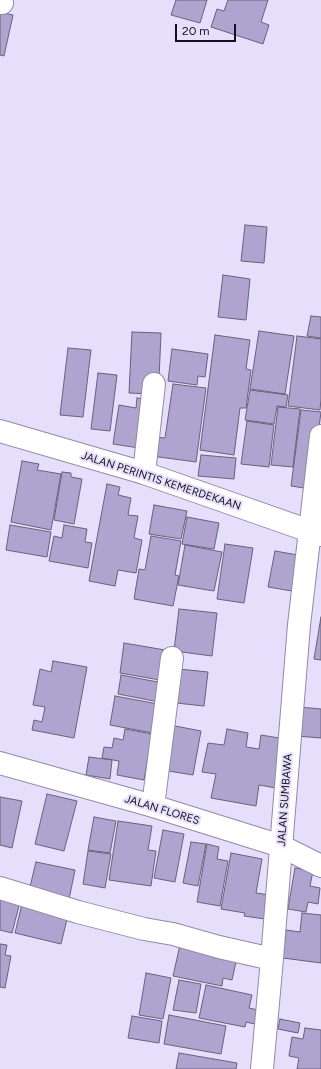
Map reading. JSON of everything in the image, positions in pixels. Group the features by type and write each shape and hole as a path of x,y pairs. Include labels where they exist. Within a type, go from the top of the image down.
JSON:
{"street":[{"path":"144,473 154,384"},
{"name":"JALAN PERINTIS KEMERDEKAAN","path":"0,433 144,473 315,533"},
{"name":"JALAN SUMBAWA","path":"262,1069 299,624 306,571 315,533 321,436"},
{"path":"153,806 172,658"},
{"name":"JALAN FLORES","path":"0,762 153,806 281,846 321,866"},
{"path":"0,888 93,915 272,959"}],"building":[{"path":"176,0 207,0 200,23 171,15"},
{"path":"228,0 268,0 261,22 269,25 263,44 211,27 217,9 224,11"},
{"path":"0,12 13,15 4,56 0,55"},
{"path":"245,225 267,227 264,263 241,261"},
{"path":"223,275 250,279 246,320 218,317"},
{"path":"311,316 321,317 321,338 307,336"},
{"path":"259,331 294,336 285,394 250,389"},
{"path":"132,332 161,333 159,379 150,394 129,393"},
{"path":"215,335 250,340 246,369 251,370 246,408 240,408 234,455 200,450"},
{"path":"297,336 321,339 320,410 288,406"},
{"path":"68,348 91,350 83,417 60,415"},
{"path":"172,349 208,354 205,377 198,376 197,385 168,381"},
{"path":"98,373 117,375 110,431 91,429"},
{"path":"173,384 206,388 196,462 152,456 154,437 165,438"},
{"path":"250,390 288,395 286,407 277,406 274,424 245,420"},
{"path":"137,398 146,399 139,448 113,444 119,405 136,408"},
{"path":"278,407 300,409 293,467 271,465"},
{"path":"301,410 321,412 311,489 291,486"},
{"path":"247,421 274,425 269,467 241,464"},
{"path":"201,455 236,458 234,479 198,476"},
{"path":"22,461 39,464 37,470 61,474 51,530 11,522"},
{"path":"62,472 71,473 71,477 82,479 74,524 54,520"},
{"path":"107,484 120,487 118,495 131,498 128,515 138,516 134,538 142,540 136,573 118,570 115,586 89,581"},
{"path":"154,505 187,511 181,539 149,534"},
{"path":"187,517 219,523 214,549 182,544"},
{"path":"10,525 51,532 47,557 6,550"},
{"path":"64,525 87,529 85,542 92,543 88,568 49,561 54,536 62,538"},
{"path":"151,536 181,541 175,575 179,576 173,606 134,599 139,569 145,570"},
{"path":"225,544 253,548 244,603 217,599"},
{"path":"185,545 222,552 214,591 178,585"},
{"path":"275,551 298,555 292,591 268,587"},
{"path":"179,609 217,613 212,656 174,651"},
{"path":"321,617 321,660 314,659"},
{"path":"124,643 165,650 160,680 120,673"},
{"path":"53,661 87,667 74,738 32,730 34,720 42,722 45,707 33,705 40,669 51,672"},
{"path":"179,669 208,672 204,706 176,703"},
{"path":"121,675 163,683 159,702 118,694"},
{"path":"115,696 158,704 153,733 110,725"},
{"path":"299,707 321,709 321,738 296,736"},
{"path":"170,725 201,731 193,775 162,770"},
{"path":"125,729 152,734 144,780 117,775 119,761 102,758 104,747 112,748 114,738 123,740"},
{"path":"227,729 248,733 246,747 259,749 261,735 285,739 276,788 259,785 256,806 211,798 216,774 202,772 208,743 224,745"},
{"path":"89,757 112,760 110,779 86,775"},
{"path":"47,794 77,801 64,851 35,844"},
{"path":"0,797 22,801 12,848 0,845"},
{"path":"94,817 116,821 110,853 88,850"},
{"path":"118,821 152,826 148,850 156,851 151,886 109,880"},
{"path":"163,830 184,834 175,882 154,878"},
{"path":"191,842 206,844 198,886 183,883"},
{"path":"207,844 219,847 217,859 228,861 220,906 197,902"},
{"path":"88,851 111,854 105,888 83,884"},
{"path":"231,853 262,859 256,893 270,895 265,919 244,916 245,913 221,909"},
{"path":"36,862 75,870 68,904 28,895"},
{"path":"295,868 313,871 310,886 320,888 318,904 308,902 306,912 288,909"},
{"path":"0,893 21,898 12,933 0,930"},
{"path":"23,900 69,911 61,944 15,933"},
{"path":"302,913 321,915 321,963 283,958 286,930 300,932"},
{"path":"0,944 7,945 5,955 11,956 5,988 0,987"},
{"path":"180,945 213,952 212,957 236,962 232,980 223,978 222,986 173,976"},
{"path":"146,973 171,978 163,1019 139,1015"},
{"path":"179,980 201,984 196,1013 173,1010"},
{"path":"206,985 252,995 249,1008 262,1011 259,1025 246,1022 245,1027 199,1018"},
{"path":"169,1015 226,1026 221,1054 164,1044"},
{"path":"132,1016 162,1021 159,1043 128,1038"},
{"path":"280,1019 300,1023 298,1033 278,1029"},
{"path":"305,1028 321,1030 321,1069 297,1069 299,1058 289,1056 292,1037 303,1039"},
{"path":"179,1053 237,1063 236,1069 176,1069"}]}
